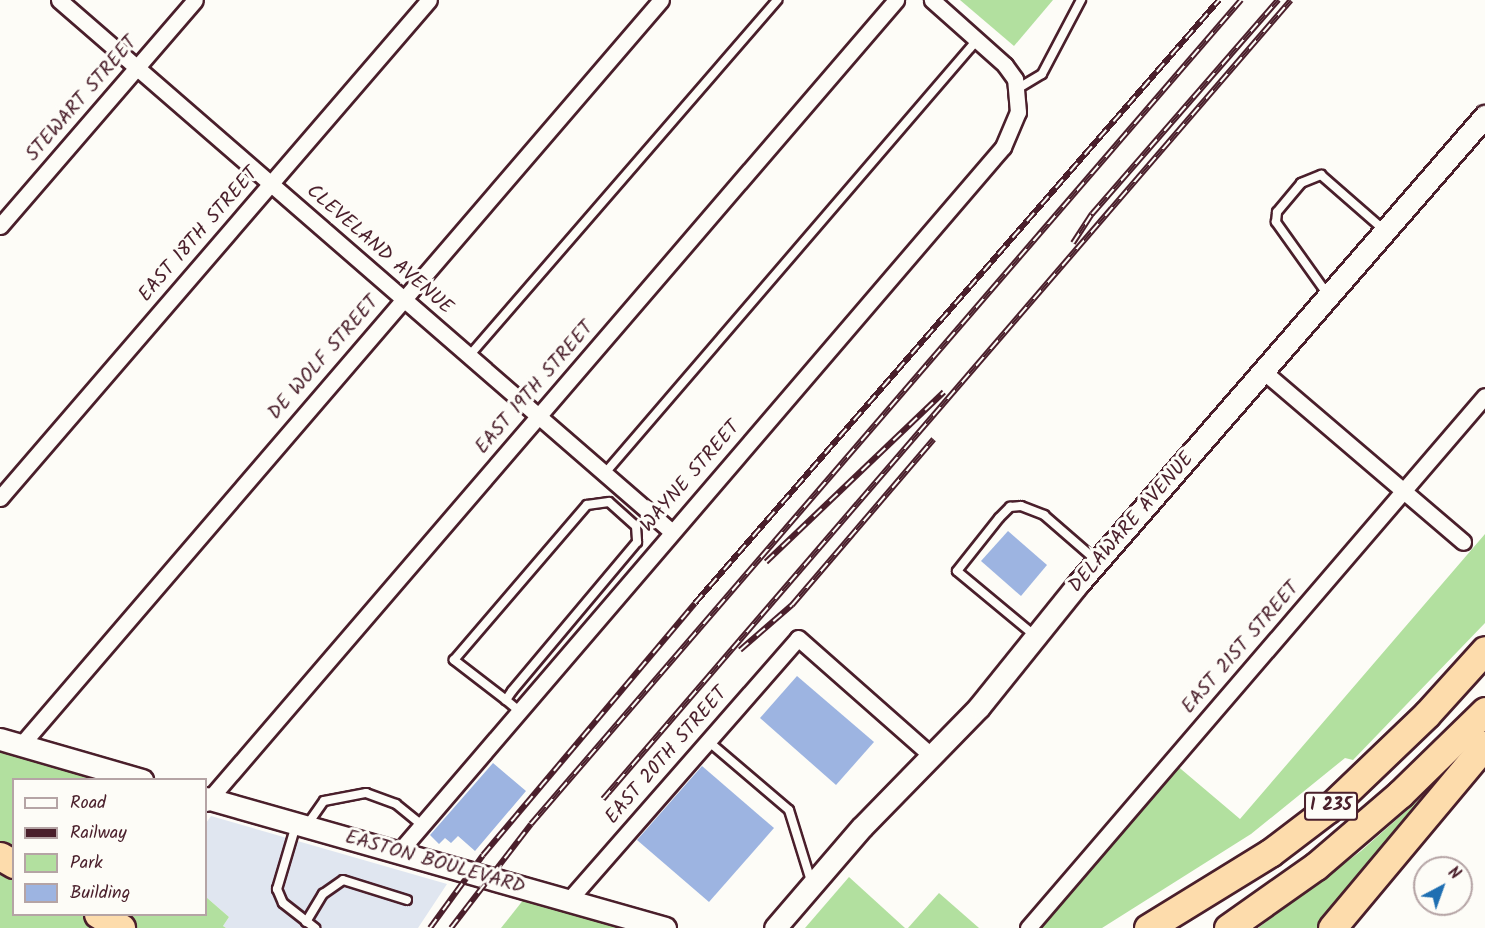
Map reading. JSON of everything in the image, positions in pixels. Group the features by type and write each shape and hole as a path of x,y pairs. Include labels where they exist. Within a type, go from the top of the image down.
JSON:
{"highway":[{"name":"I 235","path":"1148,928 1269,853 1328,809 1427,714 1485,650"},
{"name":"I 235","path":"1227,928 1316,866 1400,794 1485,711"},
{"path":"1332,928 1485,745"},
{"path":"100,916 121,928"}],"main road":[{"name":"DELAWARE AVENUE","path":"775,928 812,883 933,757 1038,638 1098,561 1485,116"},
{"path":"0,739 134,778"},
{"name":"EASTON BOULEVARD","path":"207,800 665,928"}],"street":[{"name":"CLEVELAND AVENUE","path":"58,0 671,531"},
{"name":"STEWART STREET","path":"0,226 195,0"},
{"name":"EAST 18TH STREET","path":"0,498 429,0"},
{"name":"DE WOLF STREET","path":"21,745 661,0"},
{"name":"EAST 19TH STREET","path":"207,800 896,0"},
{"path":"933,0 1005,65 1017,89"},
{"name":"WAYNE STREET","path":"398,853 671,531 986,168 1013,127 1018,112 1017,89"},
{"path":"1263,371 1463,542"},
{"name":"EAST 21ST STREET","path":"1028,928 1485,396"},
{"name":"EAST 20TH STREET","path":"568,901 798,638 933,757"}],"lane":[{"path":"469,356 777,0"},
{"path":"1017,89 1042,74 1081,0"},
{"path":"605,473 978,40"},
{"path":"1329,296 1276,222 1277,213 1301,183 1321,175 1385,231"},
{"path":"506,700 637,542 636,526 609,502 588,505 454,660 519,711"},
{"path":"1038,638 957,571 1010,507 1022,506 1044,515 1098,561"},
{"path":"708,741 789,810 812,883"},
{"path":"315,928 283,903 277,889 301,825 324,801 366,793 396,804 422,825"},
{"path":"306,922 323,894 343,880 407,900"}],"shaded area":[{"path":"211,816 447,884 418,928 226,928 223,926 229,917 207,898 207,822"}],"green space":[{"path":"960,0 1053,0 1014,46"},
{"path":"1485,534 1485,623 1353,760 1345,758 1251,834 1102,928 1033,928 1175,764 1240,819"},
{"path":"0,748 105,778 12,778 12,853 0,846"},
{"path":"1430,790 1319,928 1258,928 1361,851"},
{"path":"0,864 12,871 12,916 87,916 107,928 0,928"},
{"path":"849,877 905,928 805,928"},
{"path":"939,893 979,928 908,928"},
{"path":"207,898 229,917 223,926 226,928 138,928 118,916 207,916"},
{"path":"524,899 623,928 501,928"}],"building":[{"path":"1008,531 1047,565 1021,596 981,561"},
{"path":"797,676 874,742 836,785 760,718"},
{"path":"493,763 526,791 475,851 458,836 451,843 445,838 439,844 430,835"},
{"path":"702,766 774,828 709,902 637,840"}],"railway":[{"path":"430,928 483,855 695,603 1219,0"},
{"path":"451,928 531,824 1241,0"},
{"path":"1073,243 1092,214 1278,0"},
{"path":"603,799 1291,0"},
{"path":"766,562 944,392"},
{"path":"740,650 792,605 934,439"}]}
